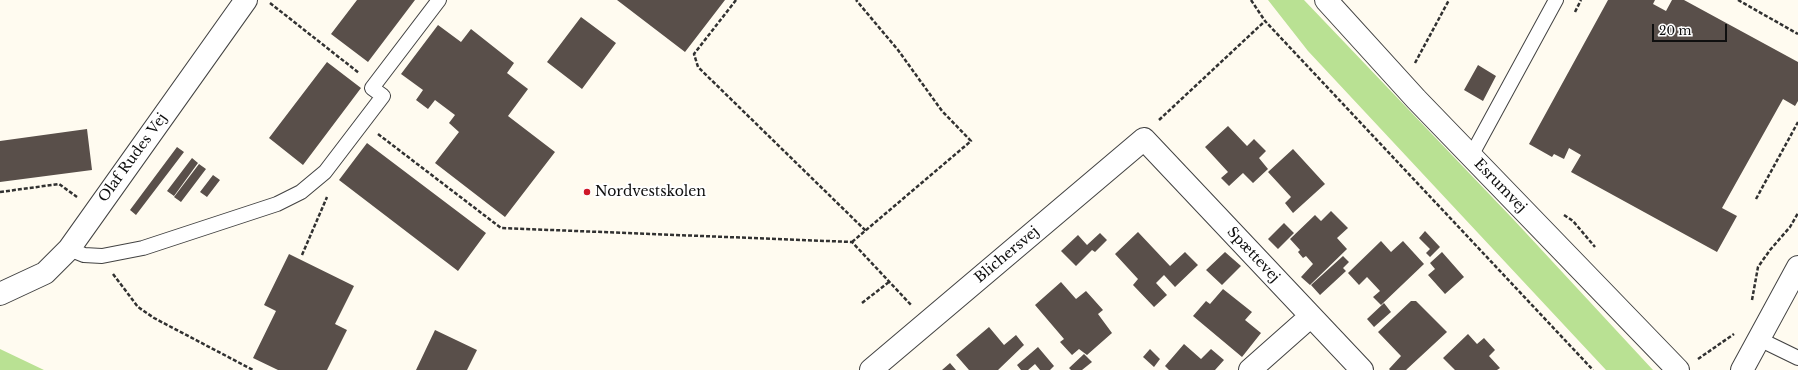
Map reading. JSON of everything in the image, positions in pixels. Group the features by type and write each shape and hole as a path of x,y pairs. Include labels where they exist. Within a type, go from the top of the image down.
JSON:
{"street":[{"name":"Olaf Rudes Vej","path":"0,294 45,273 69,249 246,0"},
{"name":"Esrumvej","path":"1326,0 1471,156 1687,365"},
{"name":"Spættevej","path":"1144,140 1362,370"},
{"name":"Blichersvej","path":"871,370 1144,140"},
{"path":"1742,370 1798,267"},
{"path":"1250,370 1311,316"}],"lane":[{"path":"69,249 84,255 102,256 143,248 277,204 301,192 325,172 383,96 372,88 439,0"},
{"path":"1471,156 1556,0"},
{"path":"1759,339 1798,358"}],"path":[{"path":"266,0 358,72 372,88"},
{"path":"736,0 694,54 698,67 866,231"},
{"path":"363,122 500,228 852,242 971,141 942,111 898,50 856,0"},
{"path":"1251,0 1266,21 1593,370"},
{"path":"1402,83 1415,63 1449,0"},
{"path":"1738,0 1798,34"},
{"path":"1144,140 1158,121 1266,21"},
{"path":"1756,199 1798,122"},
{"path":"302,255 331,190 325,172"},
{"path":"0,192 59,184 96,210"},
{"path":"1751,306 1758,267 1770,250 1790,227 1798,213"},
{"path":"852,242 927,322"},
{"path":"102,256 138,307 154,318 253,370"},
{"path":"862,303 889,282"},
{"path":"1687,365 1736,333 1741,332 1759,339"}],"green space":[{"path":"1268,0 1304,0 1513,219 1653,370 1606,370 1308,51"},
{"path":"0,349 44,370 0,370"}],"building":[{"path":"357,0 415,0 368,62 331,34"},
{"path":"617,0 725,0 685,52"},
{"path":"1608,0 1655,0 1653,4 1666,11 1672,0 1684,0 1798,62 1798,101 1795,106 1783,99 1722,208 1737,216 1717,252 1571,172 1581,155 1569,148 1564,159 1554,154 1552,157 1529,144"},
{"path":"581,17 616,43 582,89 547,62"},
{"path":"438,25 461,42 471,29 514,63 507,73 528,89 508,116 555,152 505,217 435,163 459,132 449,123 455,115 435,100 428,109 416,100 423,90 401,74"},
{"path":"327,62 361,88 303,165 269,138"},
{"path":"1478,65 1496,76 1483,101 1464,90"},
{"path":"1228,126 1247,146 1254,139 1266,151 1259,158 1268,169 1253,183 1243,173 1229,186 1221,178 1228,172 1205,147"},
{"path":"87,129 92,170 0,182 0,141"},
{"path":"367,143 486,233 458,271 339,180"},
{"path":"177,147 184,152 136,215 130,210"},
{"path":"1293,149 1325,184 1293,213 1285,203 1291,197 1268,172"},
{"path":"192,158 198,163 174,196 167,191"},
{"path":"199,164 206,169 181,202 174,197"},
{"path":"213,175 220,180 207,197 200,192"},
{"path":"1331,211 1348,228 1337,238 1347,249 1310,285 1301,277 1313,264 1306,256 1303,258 1298,252 1300,250 1290,239 1315,215 1321,221"},
{"path":"1284,223 1294,233 1278,249 1268,239"},
{"path":"1425,231 1440,247 1430,257 1426,253 1430,249 1419,238"},
{"path":"1138,232 1170,266 1185,252 1198,265 1175,287 1164,275 1156,283 1167,295 1154,307 1133,285 1138,279 1115,254"},
{"path":"1100,233 1107,240 1095,252 1092,250 1076,266 1061,251 1078,235 1087,245"},
{"path":"1381,241 1391,252 1403,241 1424,264 1381,305 1373,297 1380,291 1367,277 1359,285 1348,273"},
{"path":"1225,252 1241,266 1222,285 1206,270"},
{"path":"1442,252 1464,277 1445,294 1428,275 1435,269 1430,263"},
{"path":"289,254 354,286 335,324 347,330 327,370 278,370 253,358 276,311 264,305"},
{"path":"1343,256 1349,262 1343,268 1346,271 1320,295 1311,285"},
{"path":"1061,282 1076,299 1086,291 1103,310 1098,314 1112,333 1087,355 1079,349 1072,355 1060,342 1064,339 1035,305"},
{"path":"1223,289 1252,312 1245,320 1261,333 1242,357 1193,316 1206,301 1210,304"},
{"path":"1411,301 1416,301 1447,332 1406,370 1390,370 1389,369 1401,356 1378,332"},
{"path":"1384,303 1391,312 1374,327 1367,319"},
{"path":"989,327 1004,345 1016,335 1024,345 998,370 969,370 956,355"},
{"path":"435,330 477,350 467,370 416,370"},
{"path":"1468,334 1477,344 1484,338 1495,350 1489,356 1500,368 1497,370 1455,370 1443,358"},
{"path":"1184,344 1201,359 1211,349 1224,360 1215,370 1169,370 1165,366"},
{"path":"1038,347 1054,366 1050,370 1040,370 1035,364 1028,370 1021,370 1017,365"},
{"path":"1150,349 1160,359 1154,367 1143,357"},
{"path":"1084,354 1092,362 1082,370 1071,370 1069,368"},
{"path":"950,363 956,370 942,370"}],"place":[{"name":"Nordvestskolen","path":"587,192"}]}
